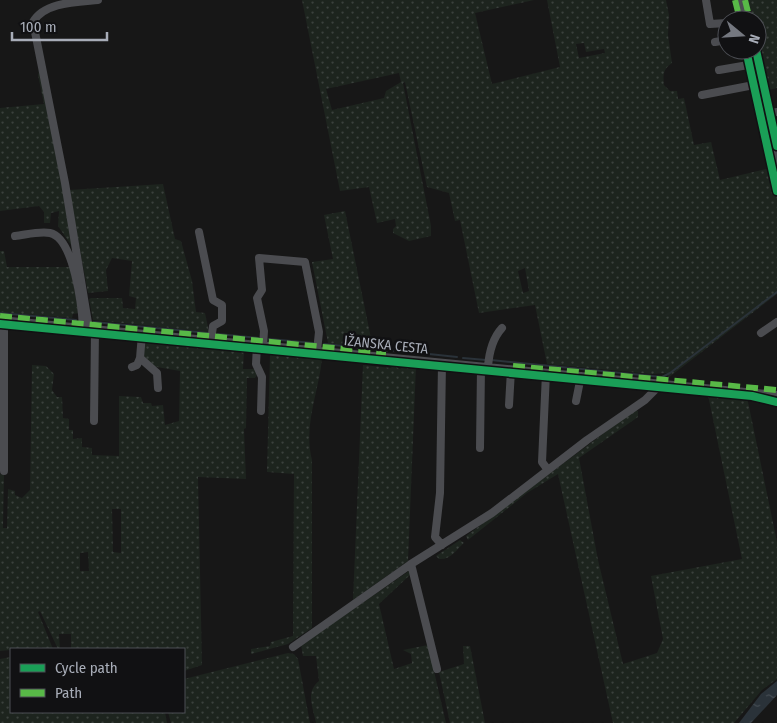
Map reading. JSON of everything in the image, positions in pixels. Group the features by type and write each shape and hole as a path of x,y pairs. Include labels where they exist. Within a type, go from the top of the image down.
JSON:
{"street":[{"path":"94,421 89,329 63,174 33,22 38,14 48,8 73,2 98,0"},
{"path":"706,0 710,24 717,24"},
{"path":"753,60 765,114 774,139 777,166"},
{"path":"719,70 754,64"},
{"path":"702,95 759,84"},
{"path":"765,114 777,112"},
{"path":"199,232 213,300 222,305 222,321 213,326 211,341"},
{"path":"15,236 50,233 62,241 68,251 89,329"},
{"path":"261,411 262,377 256,364 264,331 257,298 262,290 259,258 305,262 319,332 317,351"},
{"path":"2,320 4,472"},
{"name":"IŽANSKA CESTA","path":"2,320 777,396"},
{"path":"762,333 777,322"},
{"path":"480,448 484,367 496,335 502,328"},
{"path":"132,367 137,365 140,358 142,334"},
{"path":"140,358 157,373 158,388"},
{"path":"442,363 440,493 436,537 442,546"},
{"path":"509,405 511,370"},
{"path":"546,373 542,462 548,470"},
{"path":"576,401 581,376"},
{"path":"294,647 411,564 492,513 645,400 661,384"},
{"path":"411,564 437,669"}],"shaded area":[{"path":"302,0 534,0 475,13 492,84 560,67 547,0 666,0 669,15 668,35 672,63 664,72 664,85 670,91 677,91 678,99 684,98 694,145 711,142 720,180 770,168 777,197 777,294 668,378 668,373 651,374 547,364 535,305 479,313 460,220 455,221 449,193 427,187 405,82 403,83 431,226 431,236 409,241 393,233 393,229 396,226 395,219 377,223 369,187 340,191","holes":["584,43 586,52 604,49 605,53 579,58 576,44","399,73 401,82 386,91 384,98 332,110 326,89","525,268 529,291 523,293 518,271"]},
{"path":"746,0 777,0 777,88 765,91 758,60 767,60 767,10 748,10"},
{"path":"40,65 52,118 76,271 71,245 58,226 59,211 51,213 50,223 44,223 44,212 39,206 0,211 0,108 44,104 38,75"},
{"path":"163,184 175,239 181,241 192,281 196,312 205,313 209,332 93,320 89,299 91,298 122,298 123,308 135,309 136,298 129,296 132,261 112,258 106,270 108,291 88,293 69,190"},
{"path":"345,211 372,343 366,343 363,347 328,343 312,262 333,259 324,215"},
{"path":"0,251 4,251 7,267 70,267 79,313 73,314 72,318 0,312"},
{"path":"145,341 244,351 243,369 255,369 257,375 255,378 247,378 246,428 244,429 246,479 198,477 202,665 185,671 185,648 71,648 71,634 59,634 60,648 58,648 40,611 38,612 53,648 10,648 10,650 0,651 0,474 4,475 3,528 7,528 8,489 15,491 15,495 22,498 30,490 32,365 46,366 54,374 52,390 57,397 62,397 63,418 69,419 69,430 73,430 73,439 82,438 82,447 92,448 92,455 119,456 119,396 141,397 143,403 151,403 152,406 163,405 165,425 179,421 180,371 151,366 143,356","holes":["112,509 121,509 121,553 113,552","88,552 89,571 80,571 80,553"]},
{"path":"270,354 322,358 309,434 312,460 312,628 288,644 251,654 251,649 270,646 271,642 293,636 294,474 267,472"},
{"path":"363,365 391,368 393,365 400,369 403,366 416,366 408,561 353,600"},
{"path":"708,395 747,397 777,542 777,679 762,690 734,723 613,723 558,474 527,493 468,540 466,536 635,410 638,411 638,417 579,458 598,560 623,664 657,653 663,639 651,576 742,559"},
{"path":"460,540 464,543 447,558 439,559 436,556"},
{"path":"409,571 410,575 379,604 394,669 412,663 411,654 403,650 428,645 446,723 316,723 311,695 312,690 319,681 316,656 303,656 301,645"},
{"path":"463,646 470,646 485,723 450,723 439,672 464,664"},
{"path":"288,653 294,654 298,659 310,723 171,723 168,713 185,713 185,679"},
{"path":"10,657 10,713 165,713 167,723 0,723 0,659"}],"water":[{"path":"777,681 777,695 751,723 739,723 761,694"}],"waterway":[{"path":"491,360 662,377 670,373 777,292"},
{"path":"0,313 76,320"},
{"path":"94,322 208,333"},
{"path":"218,334 258,338"},
{"path":"269,339 313,343"},
{"path":"324,344 393,351"},
{"path":"400,351 421,354"},
{"path":"429,354 457,357"},
{"path":"463,358 486,360"}],"marked path":[{"path":"735,0 738,10"},
{"path":"745,0 748,10"},
{"path":"0,316 386,353"},
{"path":"513,366 777,390"}],"cycle path":[{"path":"748,60 777,191"},
{"path":"758,60 777,146"},
{"path":"0,324 752,396 777,402"}]}
